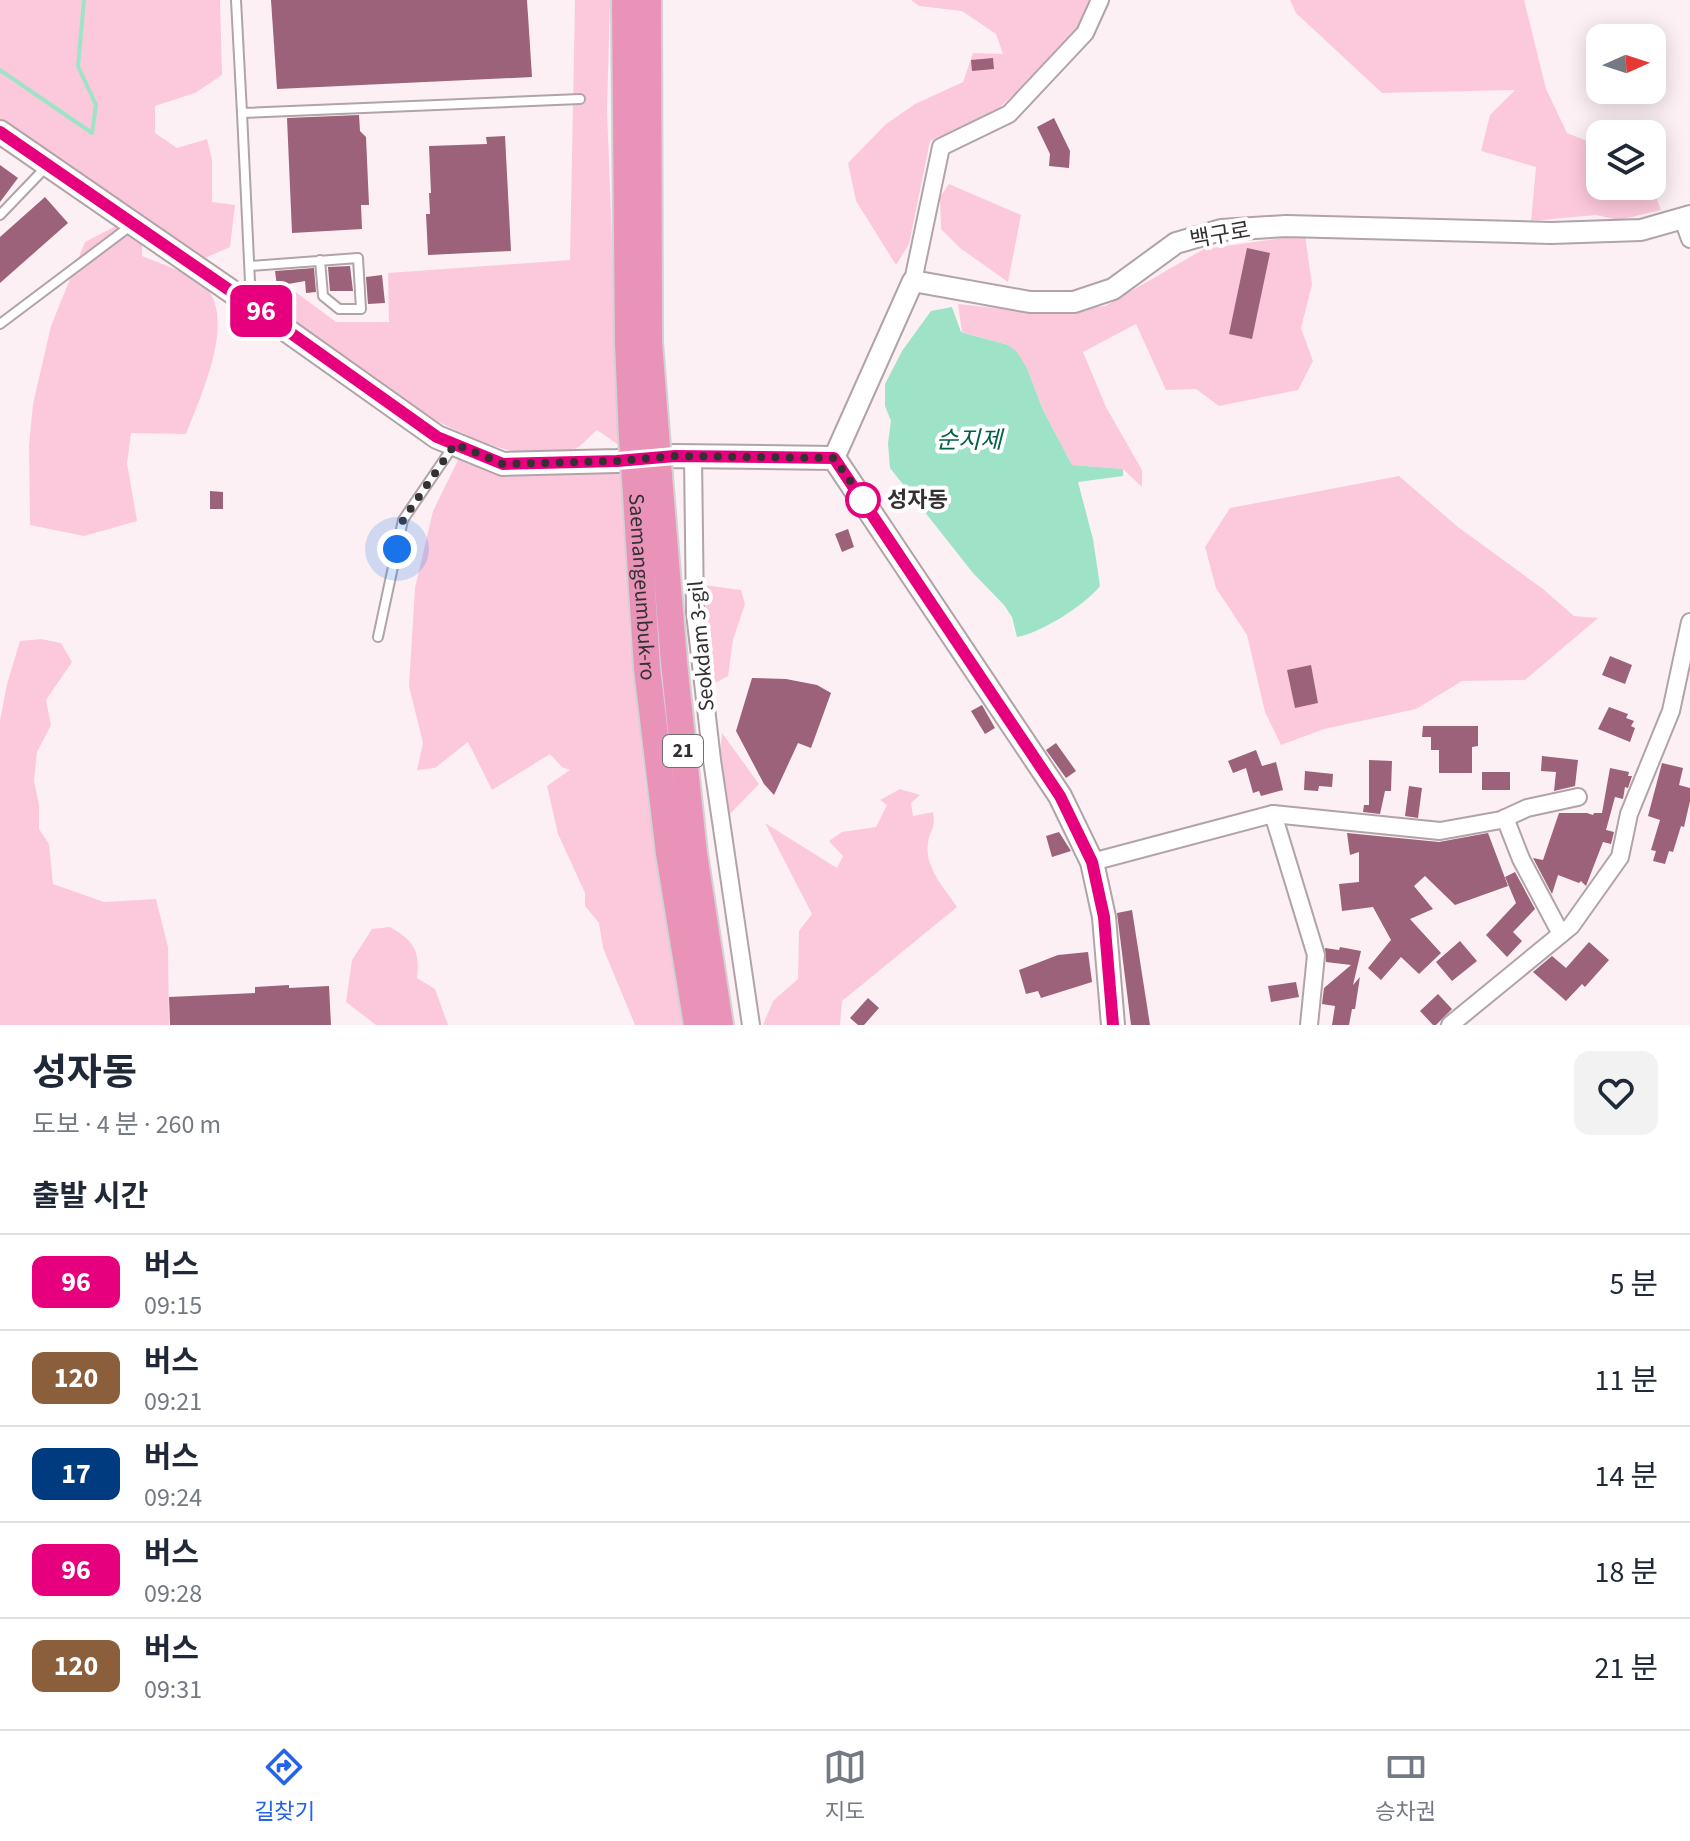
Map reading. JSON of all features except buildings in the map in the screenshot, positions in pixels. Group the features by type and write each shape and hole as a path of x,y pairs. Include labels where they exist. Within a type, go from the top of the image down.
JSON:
{"highway":[{"name":"Saemangeumbuk-ro","path":"625,0 628,342 644,436 647,478 647,668 669,853 697,1025"},
{"name":"Saemangeumbuk-ro","path":"644,436 649,342 648,0"},
{"name":"Saemangeumbuk-ro","path":"647,478 674,662 694,854 720,1025"}],"main road":[{"path":"0,132 241,297 426,430 503,464 693,456 834,458 1060,796 1092,862 1104,917 1113,1025"}],"street":[{"path":"834,458 913,281 941,147 1009,114 1085,33 1100,0"},
{"path":"1686,218 1690,239"},
{"name":"백구로","path":"913,281 1030,302 1074,302 1113,289 1176,243 1221,230 1286,226 1551,233 1641,230 1686,218"},
{"name":"Seokdam 3-gil","path":"693,456 695,613 712,760 751,1025"},
{"path":"1450,1025 1571,926 1620,857 1629,814 1671,711 1690,622"},
{"path":"1092,862 1273,814 1440,831 1505,818 1527,808 1578,797"},
{"path":"1273,814 1316,955 1309,1025"},
{"path":"1505,818 1521,859 1561,934"}],"lane":[{"path":"236,0 250,266 250,282 241,297"},
{"path":"242,113 580,99"},
{"path":"0,215 48,165"},
{"path":"0,324 133,224"},
{"path":"250,266 320,260 358,258 361,309 339,309 323,296 320,260"},
{"path":"378,637 403,520 455,444"}],"shaded area":[{"path":"0,0 220,0 222,75 195,93 155,106 155,133 177,148 207,139 212,159 212,202 235,205 230,247 205,258 0,119"},
{"path":"575,0 610,0 607,111 620,446 597,430 572,451 531,454 490,445 447,426 403,401 360,372 257,290 293,290 336,322 389,322 388,273 570,260"},
{"path":"911,0 1094,0 1084,21 1066,45 997,110 930,141 909,244 896,265 856,201 848,163 886,124 915,104 963,82 973,53 1003,54 996,34 962,11 919,6"},
{"path":"1290,0 1524,0 1546,89 1567,133 1586,140 1586,200 1657,200 1661,210 1619,220 1596,215 1531,221 1536,167 1481,151 1490,115 1515,90 1382,93 1296,13"},
{"path":"949,184 1021,215 1008,282 960,248 941,229 940,197"},
{"path":"116,226 142,240 142,256 182,272 204,286 214,300 218,317 217,337 207,380 186,434 131,433 127,463 137,521 84,536 30,525 29,445 33,404 51,326 85,242"},
{"path":"1305,235 1312,285 1301,328 1313,361 1298,390 1219,406 1196,389 1166,390 1136,324 1083,352 1106,407 1142,470 1142,487 1123,469 1072,465 1043,410 1027,368 1008,345 962,332 958,304 1040,313 1105,306 1204,249"},
{"path":"460,456 621,470 630,640 646,788 682,1025 635,1025 603,948 599,923 585,906 585,893 558,834 547,786 570,770 562,767 550,754 492,790 468,742 435,768 417,770 423,743 409,686 415,588 433,511"},
{"path":"1399,476 1458,527 1543,589 1574,616 1598,618 1525,680 1462,681 1416,709 1324,729 1281,745 1265,712 1247,635 1216,588 1205,547 1230,508"},
{"path":"704,585 741,590 745,604 733,640 728,676 710,686"},
{"path":"41,639 61,643 72,662 46,700 51,725 37,752 34,781 39,805 39,829 49,844 53,884 104,902 156,899 168,947 169,1025 0,1025 0,720 20,641"},
{"path":"722,733 759,784 730,814 720,755"},
{"path":"900,789 920,795 911,803 913,816 933,812 928,843 929,861 957,907 842,1001 840,1025 763,1025 773,1001 798,979 799,931 812,914 765,823 837,868 843,856 829,841 842,832 876,827 887,805 880,800"},
{"path":"390,927 414,947 417,978 435,989 448,1025 376,1025 346,1002 352,960 372,929"}],"water":[{"name":"순지제","path":"952,307 961,332 1008,345 1017,352 1072,465 1123,469 1123,476 1078,482 1093,539 1100,586 1062,617 1017,637 1012,617 1004,605 973,573 890,468 888,443 891,421 885,406 885,384 902,351 931,311"}],"waterway":[{"path":"0,70 92,133 96,105 78,66 84,0"}],"bus line":[{"name":"96","path":"0,132 437,437 503,464 675,456 834,458 1060,796 1092,862 1104,917 1113,1025"}],"place":[{"name":"성자동","path":"863,500"}],"route":[{"path":"397,549 403,520 455,444 503,464 675,456 834,458 870,509 863,500"}]}
